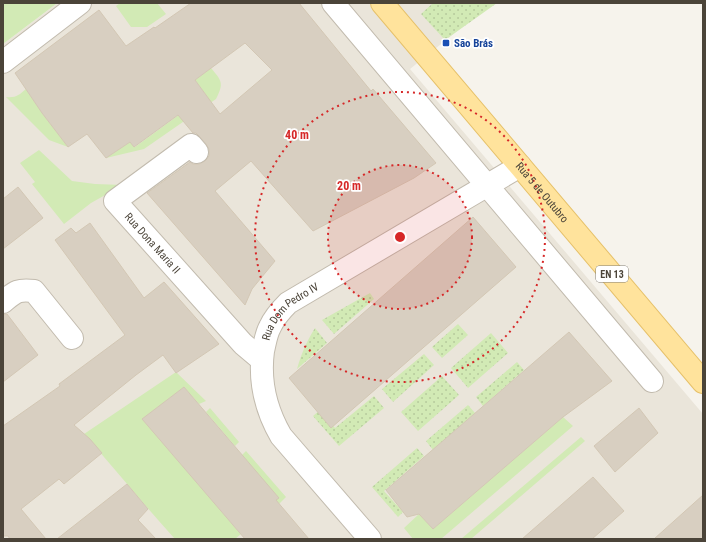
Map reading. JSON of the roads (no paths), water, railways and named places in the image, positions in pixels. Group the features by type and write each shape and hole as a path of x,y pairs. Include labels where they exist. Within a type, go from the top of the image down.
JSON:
{"main road":[{"name":"Rua 5 de Outubro","path":"382,3 703,382"}],"street":[{"path":"3,62 80,3"},
{"path":"333,3 652,381"},
{"name":"Rua Dona Maria II","path":"196,152 191,145 114,201 243,344 262,360"},
{"name":"Rua Dom Pedro IV","path":"370,539 281,436 275,425 266,399 263,382 262,360 265,340 269,328 288,303 520,166"},
{"path":"3,302 16,292 24,290 34,291 72,338"}],"place":[{"name":"São Brás","path":"446,43"}]}
